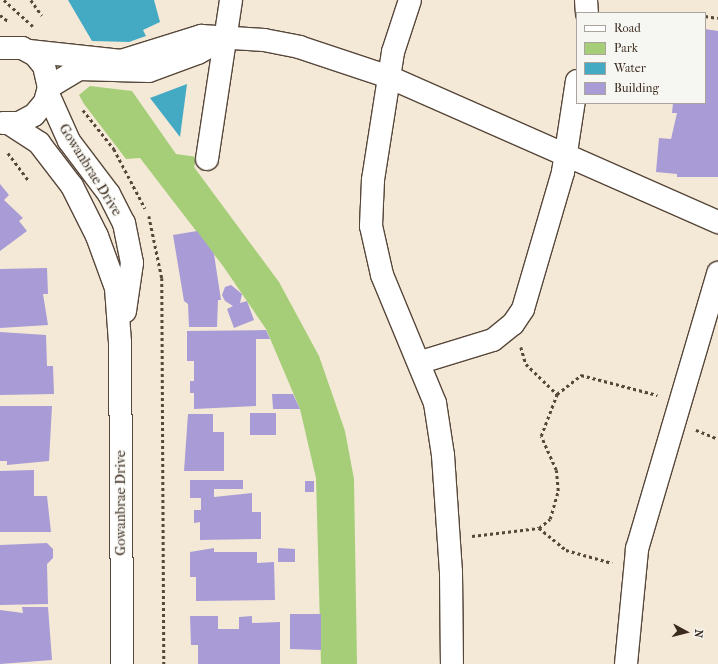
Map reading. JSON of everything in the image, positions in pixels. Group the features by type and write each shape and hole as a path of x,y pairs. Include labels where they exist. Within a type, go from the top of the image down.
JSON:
{"street":[{"path":"207,159 227,38 231,0"},
{"path":"410,0 393,52 373,180 371,226 382,275 421,362 435,403 449,538 452,664"},
{"path":"586,0 587,12"},
{"path":"0,48 14,46 29,51 120,61 196,37 227,38 299,47 389,77 566,153 718,222"},
{"path":"5,123 34,115 48,90 79,69 149,71 227,38"},
{"name":"Gowanbrae Drive","path":"29,51 44,66 48,90 69,141 116,205 127,236 132,270 120,342"},
{"path":"421,362 493,340 513,324 533,282 566,153 576,88"},
{"name":"Gowanbrae Drive","path":"5,123 39,143 62,170 83,204 116,288 120,342 122,664"},
{"path":"626,664 632,571 718,273"}],"path":[{"path":"4,0 27,18"},
{"path":"31,0 42,16"},
{"path":"0,15 8,20"},
{"path":"706,16 718,18"},
{"path":"80,105 114,149 137,188 152,223 162,278 164,664"},
{"path":"3,146 28,180"},
{"path":"513,324 526,364 557,394"},
{"path":"449,538 539,528 550,519 558,492 556,470 541,436 557,394 581,375 670,399 678,410 682,424 718,439"},
{"path":"539,528 566,550 592,555 632,571"}],"green space":[{"path":"90,86 132,91 176,154 197,157 194,167 279,282 319,356 345,431 354,479 357,664 321,664 316,478 300,409 266,329 223,266 140,158 126,159 84,104 79,95"}],"water":[{"path":"68,0 154,0 160,22 143,30 146,36 129,42 92,41"},
{"path":"187,84 180,137 150,98"}],"building":[{"path":"706,29 718,31 718,177 677,177 677,174 656,172 659,138 671,139 677,113 672,113 673,104 706,104"},
{"path":"0,184 9,195 4,200 23,218 19,221 27,231 0,251"},
{"path":"197,231 214,254 221,300 218,300 217,327 189,327 188,304 184,301 173,235"},
{"path":"47,268 48,294 43,294 48,325 0,328 0,269"},
{"path":"231,285 242,294 240,303 247,301 254,320 234,328 227,309 233,306 225,301 222,295 225,287"},
{"path":"266,330 270,339 256,339 256,406 194,409 194,393 190,393 190,381 194,381 194,361 187,361 187,331"},
{"path":"0,332 46,335 47,366 53,366 54,394 0,395"},
{"path":"272,394 293,394 300,409 273,409"},
{"path":"0,406 52,406 49,461 7,465 7,461 0,461"},
{"path":"250,413 276,413 276,435 250,435"},
{"path":"188,414 213,414 213,432 224,432 224,471 184,471"},
{"path":"34,470 34,496 47,496 51,532 0,532 0,471"},
{"path":"190,480 243,480 243,489 214,489 214,497 252,493 252,512 261,512 261,539 200,540 200,522 194,523 194,510 201,510 201,498 190,498"},
{"path":"305,481 314,481 314,492 305,492"},
{"path":"47,543 53,549 53,558 47,564 48,604 0,605 0,545"},
{"path":"214,548 214,552 257,552 257,563 274,562 275,600 196,601 196,577 190,577 190,552"},
{"path":"278,548 295,549 295,562 278,562"},
{"path":"22,607 48,607 52,660 0,664 0,610 23,613"},
{"path":"290,614 321,614 321,650 290,649"},
{"path":"190,616 218,616 218,629 239,629 239,617 252,616 252,623 280,622 280,664 198,664 198,645 191,645"}]}
